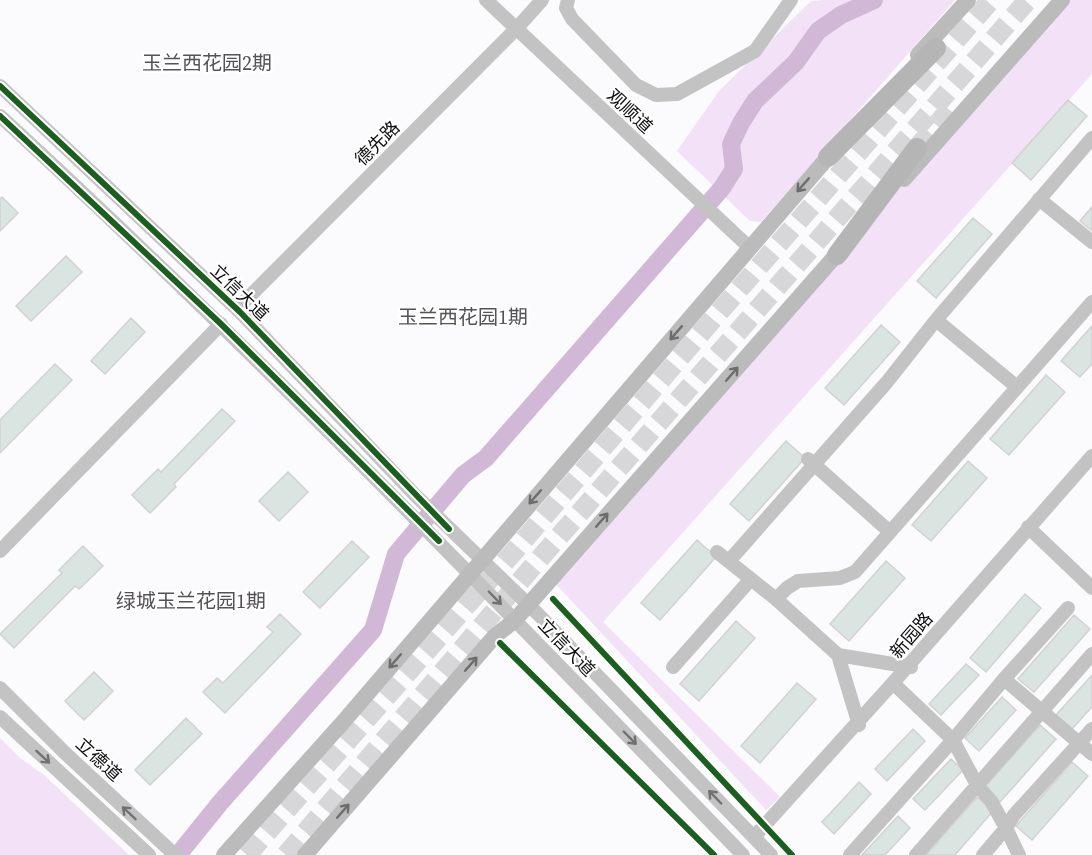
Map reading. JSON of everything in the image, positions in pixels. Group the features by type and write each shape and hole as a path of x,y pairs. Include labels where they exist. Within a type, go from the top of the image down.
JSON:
{"highway":[{"path":"828,157 936,48"},
{"path":"837,255 917,148"}],"main road":[{"path":"224,855 344,721 828,157 968,0"},
{"path":"304,855 494,638 515,620 1062,0"}],"street":[{"name":"观顺道","path":"486,0 751,246"},
{"name":"观顺道","path":"493,0 515,25"},
{"name":"德先路","path":"515,25 535,0"},
{"name":"德先路","path":"235,308 542,0"},
{"path":"568,0 566,8 572,19 636,84 656,95 677,94 755,51 791,0"},
{"name":"立信大道","path":"0,86 235,308 415,495 528,604 771,855"},
{"name":"立信大道","path":"0,116 219,323 362,463 743,855"},
{"path":"729,561 811,463 887,382 936,320 1092,138"},
{"path":"1040,199 1092,242"},
{"path":"776,599 798,581 840,578 855,572 1092,302"},
{"path":"936,320 1017,387"},
{"path":"0,544 219,323"},
{"path":"0,551 219,323"},
{"name":"新园路","path":"1031,529 1092,456"},
{"path":"811,463 890,532"},
{"name":"新园路","path":"755,838 1092,463"},
{"path":"1031,529 1092,588"},
{"path":"717,552 776,599 838,655 858,724"},
{"path":"673,667 751,579"},
{"path":"850,855 1068,608"},
{"path":"916,855 1092,654"},
{"path":"838,655 909,667"},
{"name":"新园路","path":"858,724 909,667"},
{"path":"1004,679 1092,754"},
{"path":"894,686 953,740 977,785 991,801 1019,855"},
{"name":"立德道","path":"0,688 65,753 173,854"},
{"name":"立德道","path":"0,717 149,855"},
{"path":"983,855 1014,815 1092,729"}],"shaded area":[{"path":"955,0 761,222 750,221 677,151 719,91 811,1"},
{"path":"1064,0 1092,0 1092,74 603,622 780,797 766,810 553,581"},
{"path":"0,738 20,758 44,775 129,855 0,855"}],"building":[{"path":"1068,100 1087,116 1031,180 1012,163"},
{"path":"2,197 18,213 0,231 0,199"},
{"path":"1092,207 1092,231 1080,221"},
{"path":"973,218 992,234 936,298 917,281"},
{"path":"66,256 82,272 31,321 16,306"},
{"path":"131,318 145,332 105,374 91,361"},
{"path":"881,325 900,342 844,405 825,388"},
{"path":"1092,326 1092,364 1080,377 1061,361"},
{"path":"55,364 72,380 0,453 0,420"},
{"path":"1046,375 1065,392 1009,455 990,439"},
{"path":"222,409 235,421 174,484 176,487 150,513 132,495 158,469 161,472"},
{"path":"786,441 805,458 749,521 730,504"},
{"path":"968,461 987,478 931,541 912,525"},
{"path":"288,472 308,492 279,521 259,501"},
{"path":"697,540 716,557 660,620 641,603"},
{"path":"352,541 369,557 320,608 303,592"},
{"path":"83,546 103,566 79,589 75,586 14,648 0,634 62,573 59,570"},
{"path":"886,561 905,578 849,641 830,624"},
{"path":"1025,594 1041,608 986,672 970,658"},
{"path":"280,614 301,634 225,713 203,692 217,678 223,683 273,632 267,627"},
{"path":"1074,615 1090,629 1034,692 1018,679"},
{"path":"736,621 755,638 699,701 680,684"},
{"path":"966,664 979,675 941,715 929,704"},
{"path":"94,672 113,691 84,720 65,701"},
{"path":"1092,675 1092,707 1072,729 1056,715"},
{"path":"797,683 816,699 760,763 741,746"},
{"path":"1002,697 1016,710 979,751 965,738"},
{"path":"186,718 202,734 150,785 135,770"},
{"path":"1040,725 1056,739 1000,802 984,788"},
{"path":"913,729 925,741 887,781 875,769"},
{"path":"951,759 963,770 925,810 913,799"},
{"path":"1072,762 1088,776 1032,840 1016,826"},
{"path":"859,782 871,794 834,834 822,822"},
{"path":"977,797 993,811 955,855 926,855"},
{"path":"898,816 910,828 885,855 862,855"}],"waterway":[{"path":"178,855 220,803 373,630 396,554 463,475 486,458 722,188 734,169 731,144 755,101 796,62 818,31 841,15 874,0"}],"tunnel":[{"path":"247,855 511,555 991,0"},
{"path":"286,855 528,572 1028,0"},
{"path":"917,148 950,109"}],"cycle path":[{"path":"0,86 240,312 449,529"},
{"path":"0,116 221,324 439,541"},
{"path":"553,599 792,855"},
{"path":"500,643 714,855"}],"district":[{"name":"玉兰西花园2期","path":"207,63"},
{"name":"玉兰西花园1期","path":"463,317"},
{"name":"绿城玉兰花园1期","path":"191,601"}]}
